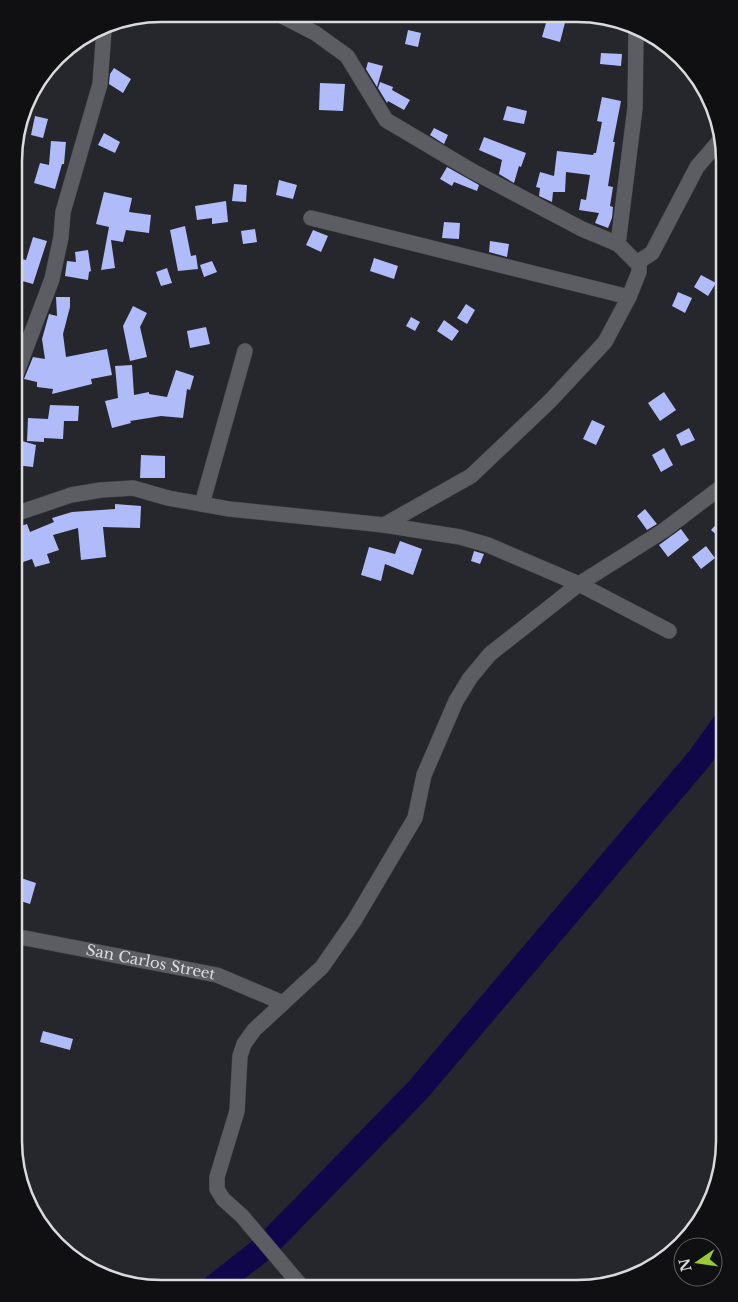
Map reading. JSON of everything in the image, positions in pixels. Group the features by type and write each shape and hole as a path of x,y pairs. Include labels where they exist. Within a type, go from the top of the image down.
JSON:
{"street":[{"path":"296,23 315,33 347,56 386,120 472,171 582,229 618,244 638,262 639,272 629,297 605,342 550,402 471,476 384,525"},
{"path":"22,358 52,279 63,212 100,84 104,35"},
{"path":"618,244 634,108 636,36"},
{"path":"638,262 652,253 698,167 714,147"},
{"path":"311,218 629,297"},
{"path":"202,504 245,352"},
{"path":"22,511 71,495 101,490 133,488 229,509 384,525 460,537 488,545 579,584 670,631"},
{"path":"296,1280 242,1216 223,1200 217,1189 217,1177 237,1111 240,1056 244,1044 254,1030 322,967 354,920 415,818 424,775 456,701 470,678 490,654 579,584 663,532 716,491"},
{"name":"San Carlos Street","path":"22,938 217,975 283,1003"}],"building":[{"path":"546,23 565,23 560,42 542,37"},
{"path":"408,30 421,33 418,47 405,44"},
{"path":"601,53 622,54 621,66 600,64"},
{"path":"368,62 383,66 377,87 366,69"},
{"path":"114,68 131,79 123,93 109,84 110,74"},
{"path":"380,82 393,87 392,90 410,100 404,110 388,101 387,103 378,88"},
{"path":"320,83 345,84 343,111 319,110"},
{"path":"602,97 621,101 613,142 615,142 608,186 613,187 610,206 613,207 612,218 608,228 595,223 599,213 579,210 581,199 586,200 590,175 566,172 565,192 553,192 552,202 539,196 540,188 536,187 540,172 554,176 557,151 593,155 596,153 602,122 597,121"},
{"path":"507,106 527,111 524,124 503,120"},
{"path":"35,116 48,119 43,138 31,135"},
{"path":"434,128 448,135 444,144 430,135"},
{"path":"104,133 120,142 115,153 98,145"},
{"path":"484,137 526,153 521,167 519,166 514,183 499,174 502,160 479,150"},
{"path":"51,141 66,142 64,164 62,164 55,189 34,183 40,163 49,165"},
{"path":"447,167 479,185 477,191 454,182 452,186 440,179"},
{"path":"279,180 297,185 293,199 276,195"},
{"path":"234,184 247,185 246,202 232,201"},
{"path":"104,192 132,198 129,212 151,215 149,233 126,230 123,242 111,240 115,268 101,270 109,227 96,224"},
{"path":"226,201 228,222 212,224 212,218 197,220 195,206"},
{"path":"444,222 460,223 459,239 442,238"},
{"path":"185,226 191,256 196,255 198,269 178,271 170,230"},
{"path":"255,229 257,242 243,244 241,231"},
{"path":"313,230 328,236 321,252 306,245"},
{"path":"33,237 47,241 33,284 22,281 22,259 26,260"},
{"path":"490,241 509,244 507,257 489,252"},
{"path":"88,250 91,271 89,272 88,280 65,276 67,261 76,262 75,252"},
{"path":"374,258 398,266 394,279 370,271"},
{"path":"212,261 217,272 204,277 200,265"},
{"path":"167,268 172,283 161,286 156,272"},
{"path":"701,275 716,283 708,296 694,287"},
{"path":"678,292 692,298 685,313 672,306"},
{"path":"56,297 70,297 70,307 63,334 66,357 107,349 112,375 91,379 92,384 52,394 53,389 37,387 37,382 24,379 33,357 45,359 42,339 49,314 57,316"},
{"path":"466,304 475,310 467,324 457,318"},
{"path":"133,306 147,313 140,327 147,357 130,361 123,326"},
{"path":"411,317 420,322 415,331 406,326"},
{"path":"444,320 459,331 452,341 437,331"},
{"path":"206,327 210,344 190,348 187,331"},
{"path":"132,365 134,395 149,392 149,394 167,397 176,370 194,376 190,390 187,389 183,418 161,416 130,421 131,423 112,428 105,401 118,398 115,366"},
{"path":"664,392 676,410 660,421 648,403"},
{"path":"50,405 79,406 78,421 64,421 63,439 44,438 44,442 27,441 28,418 48,419"},
{"path":"592,420 605,426 596,445 583,439"},
{"path":"689,428 695,440 681,446 676,435"},
{"path":"22,441 36,445 33,467 22,466"},
{"path":"664,448 673,465 661,472 652,455"},
{"path":"141,455 165,456 165,478 140,478"},
{"path":"115,504 141,506 140,528 103,527 106,557 81,560 78,528 53,535 59,550 47,554 50,563 35,567 32,559 22,562 22,526 27,524 30,532 54,522 52,518 72,512 115,509"},
{"path":"645,509 657,524 647,530 637,516"},
{"path":"716,525 716,534 711,530"},
{"path":"681,529 689,540 668,557 659,545"},
{"path":"400,541 422,549 413,575 385,564 381,581 361,575 369,547 395,554"},
{"path":"706,546 715,558 701,569 692,557"},
{"path":"474,551 484,554 480,564 471,561"},
{"path":"22,878 36,883 30,904 22,902"},
{"path":"43,1031 73,1039 70,1050 40,1042"}],"waterway":[{"path":"223,1280 266,1246 417,1091 699,759 715,736"}]}
